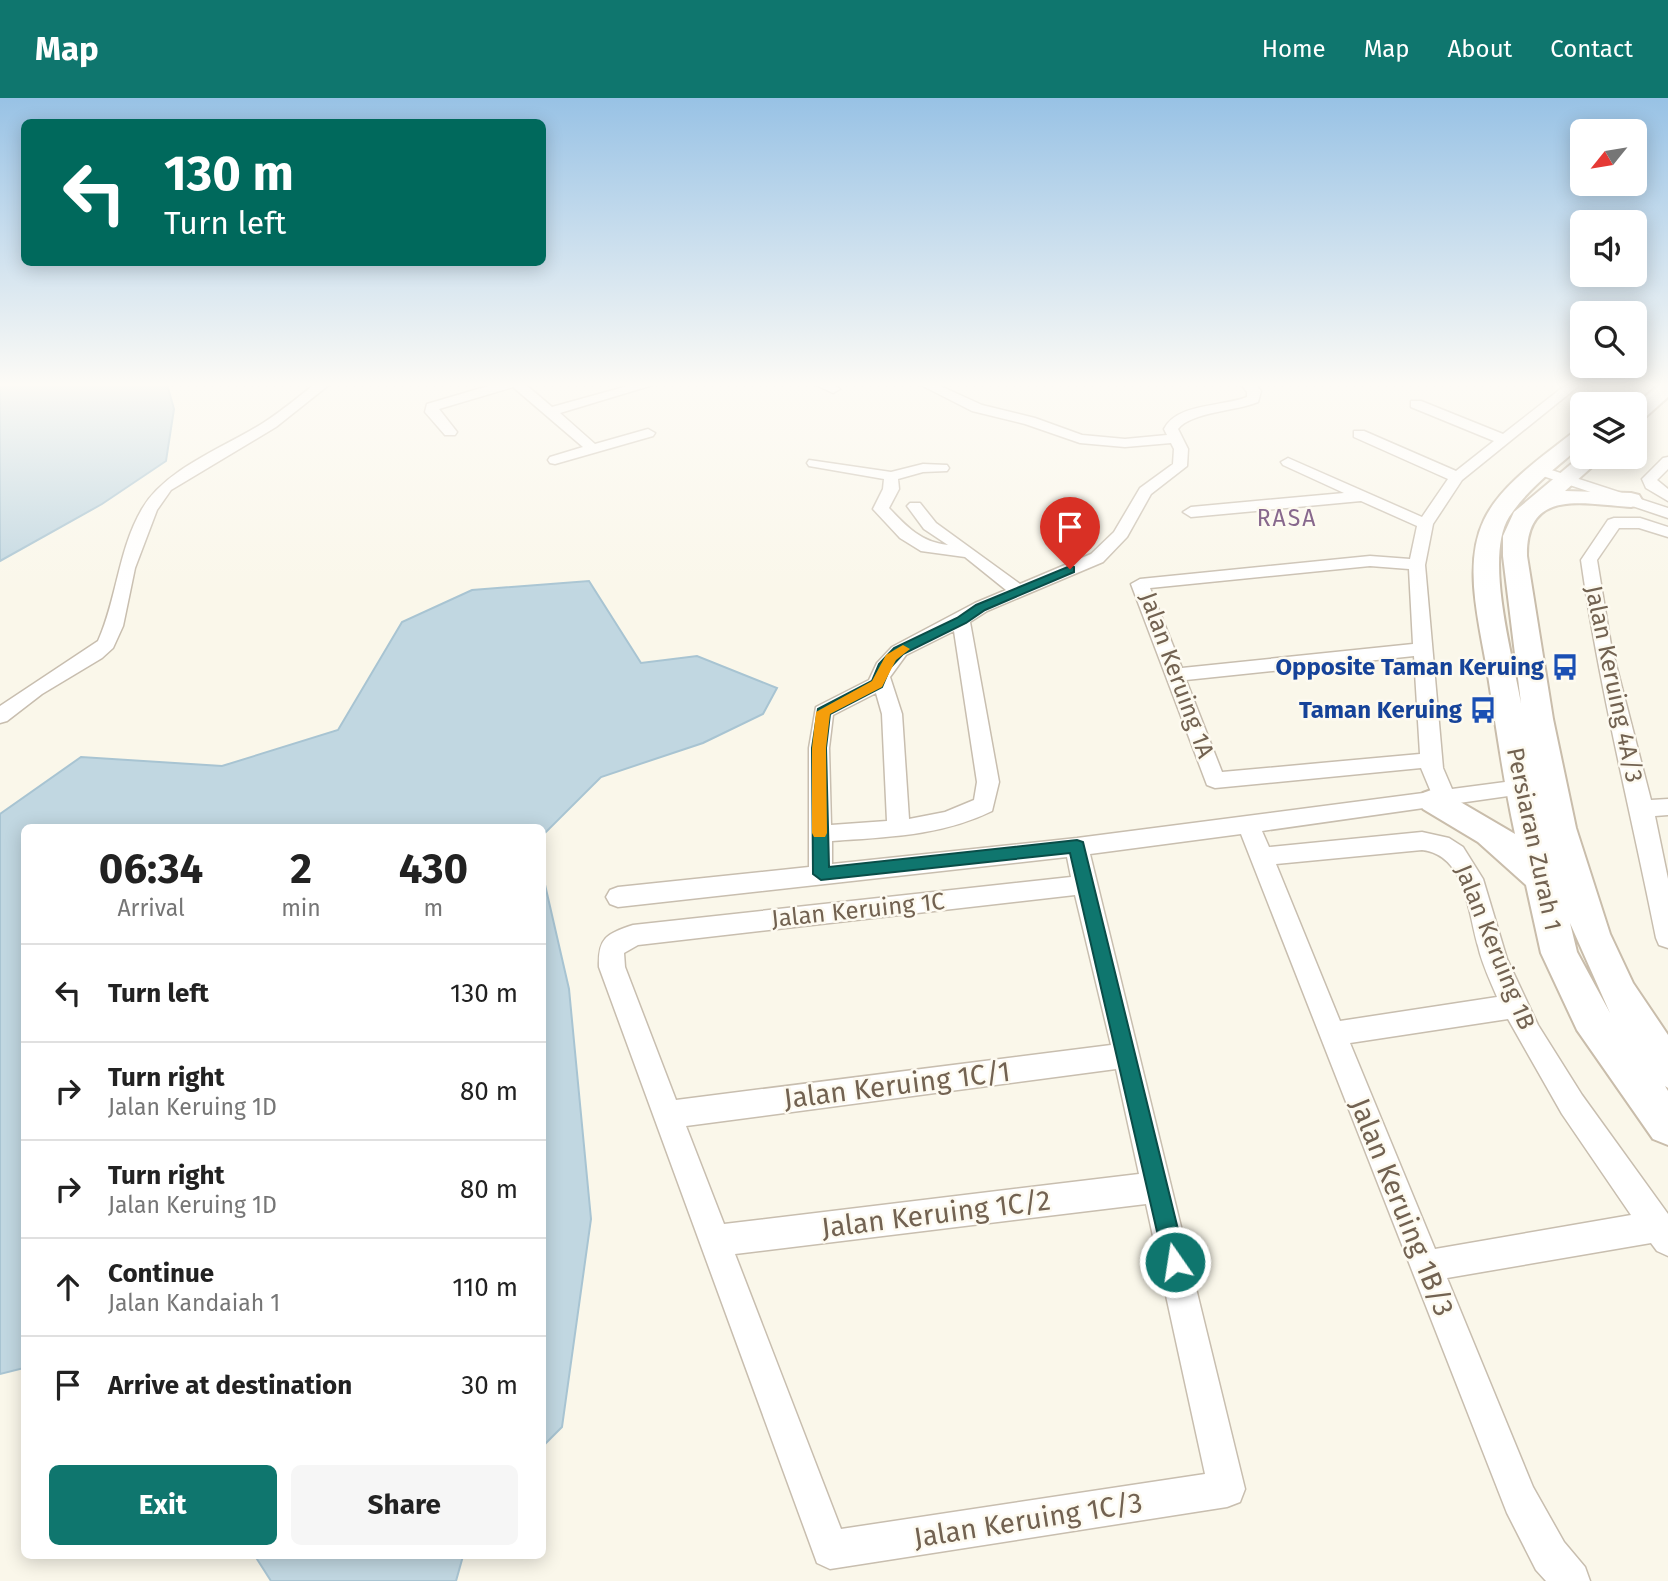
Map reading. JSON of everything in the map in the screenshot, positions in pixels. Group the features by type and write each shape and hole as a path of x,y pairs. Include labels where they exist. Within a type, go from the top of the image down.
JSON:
{"main road":[{"name":"Persiaran Zurah 1","path":"1568,453 1536,504 1522,517 1515,536 1535,786 1539,876 1559,953 1591,1018 1668,1125"},
{"name":"Persiaran Zurah 1","path":"1570,467 1522,485 1496,519 1488,545 1487,585 1535,786 1609,973 1668,1069"},
{"path":"1595,469 1631,500"},
{"path":"1536,504 1571,496 1631,500"},
{"path":"1439,800 1514,849 1539,876"}],"street":[{"path":"0,716 106,644 114,626 127,568 149,510 166,487 222,453"},
{"path":"555,460 578,453"},
{"path":"821,874 819,748 823,712 869,689 881,678 884,667 898,651 961,620 981,607 1097,558 1122,534 1145,491 1180,466 1181,453"},
{"path":"1403,453 1457,477"},
{"path":"1439,800 1431,760 1418,565 1425,524 1457,477 1486,453"},
{"path":"1668,461 1649,479 1651,485 1668,496"},
{"path":"1288,462 1425,524"},
{"path":"814,463 891,476 923,468 942,468"},
{"path":"1553,474 1668,513"},
{"path":"891,476 891,489 881,509 888,519 927,548 971,554"},
{"path":"1191,512 1363,496"},
{"path":"915,506 930,526 1018,591"},
{"name":"Jalan Keruing 4A/3","path":"1668,532 1640,523 1614,523 1589,560 1602,645 1642,809 1668,937"},
{"name":"Jalan Keruing 1A","path":"1418,565 1370,561 1140,584 1215,780 1431,760"},
{"path":"820,834 963,817 984,805 988,782 961,620"},
{"path":"1175,675 1423,649"},
{"path":"881,678 892,714 898,826"},
{"path":"618,897 1077,846 1535,786"},
{"path":"1642,809 1668,807"},
{"name":"Jalan Keruing 1B/3","path":"1248,824 1520,1500 1550,1556 1571,1581"},
{"name":"Jalan Keruing 1B","path":"1262,858 1422,841 1441,844 1455,852 1467,867 1494,958 1516,1006 1562,1090 1663,1233"},
{"path":"1077,846 1084,885 1128,1055 1158,1187"},
{"name":"Jalan Keruing 1C","path":"666,1115 612,968 611,948 633,935 1084,885"},
{"path":"1332,1034 1516,1006"},
{"name":"Jalan Keruing 1C/1","path":"666,1115 1128,1055"},
{"path":"666,1115 715,1241"},
{"name":"Jalan Keruing 1C/2","path":"715,1241 1158,1187"},
{"name":"Jalan Keruing 1C/3","path":"715,1241 830,1550 1227,1489 1158,1187"},
{"path":"1426,1266 1663,1233"}],"water":[{"path":"0,453 167,453 166,461 102,504 0,561"},
{"path":"589,581 641,663 697,656 777,688 763,714 703,743 601,777 546,832 546,824 21,824 21,1369 0,1374 0,814 81,757 222,766 338,730 402,622 472,590"},
{"path":"546,889 569,989 591,1219 562,1427 546,1443"},
{"path":"257,1559 462,1559 456,1581 271,1581"}],"slow traffic":[{"path":"820,833 819,748 823,712 877,684 890,657 903,649"}],"place":[{"name":"Opposite Taman Keruing","path":"1565,667"},
{"name":"Taman Keruing","path":"1483,710"}],"district":[{"name":"RASA","path":"1287,518"}],"route":[{"path":"1070,569 981,607 961,620 898,651 890,657 877,684 823,712 819,748 821,874 1077,846 1084,885 1128,1055 1175,1262"}]}
